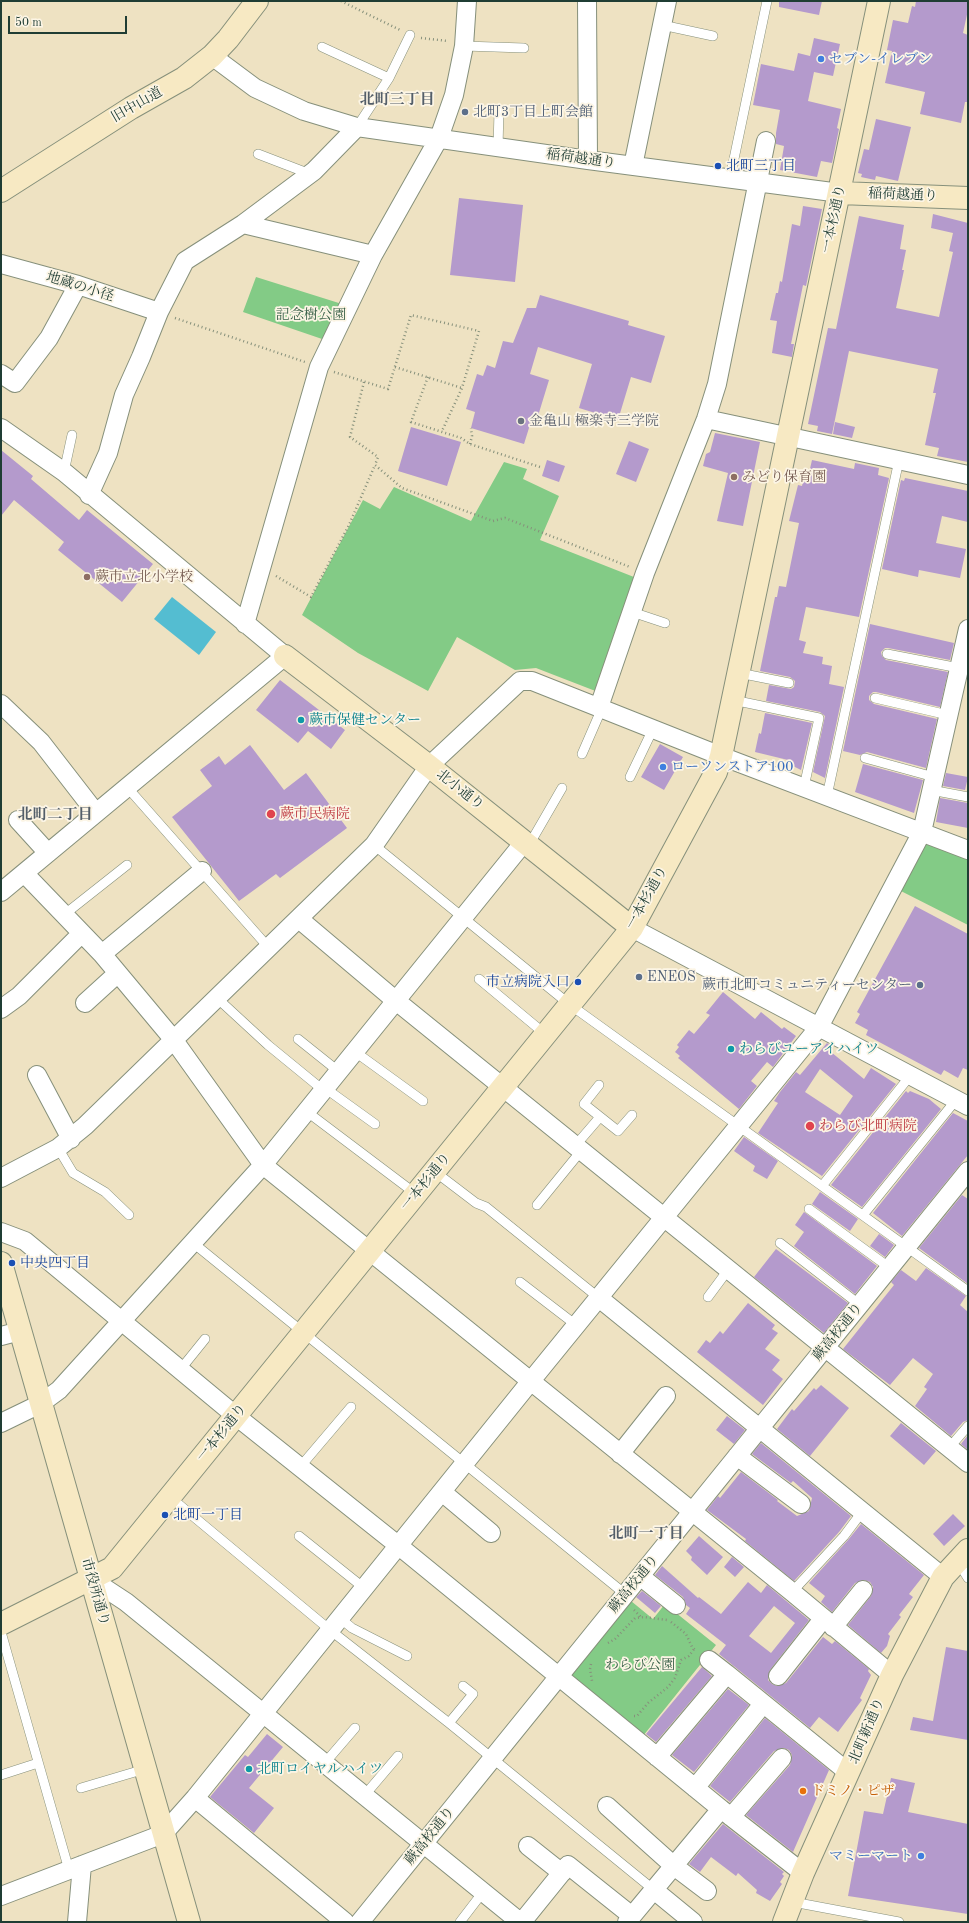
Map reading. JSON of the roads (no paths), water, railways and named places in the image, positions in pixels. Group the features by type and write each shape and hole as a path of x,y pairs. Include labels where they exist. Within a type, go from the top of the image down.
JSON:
{"street":[{"name":"旧中山道","path":"1,191 131,108 184,78 212,56 228,39 257,1"},
{"path":"245,624 319,367 374,255 439,138 454,95 464,46 467,1"},
{"path":"587,1 588,160"},
{"path":"633,166 667,1"},
{"name":"一本杉通り","path":"1,1624 112,1568 502,1086 632,928 716,772 721,756 880,1"},
{"name":"稲荷越通り","path":"212,56 255,88 304,111 357,127 588,160 840,193 968,198"},
{"path":"89,495 108,453 124,395 142,357 159,312 185,261 243,224 310,174 357,127"},
{"path":"601,708 632,612 706,419 717,384 766,141"},
{"path":"243,224 374,255"},
{"name":"地蔵の小径","path":"1,264 78,285 159,312"},
{"path":"1,374 15,383 49,338 78,285"},
{"path":"706,419 968,475"},
{"path":"1,428 64,472 89,495 285,656 1,892"},
{"path":"1,1896 163,1834 195,1798 530,1382 819,1027 922,832 968,629"},
{"name":"北小通り","path":"285,656 429,766 632,928"},
{"path":"1,1178 64,1143 217,998 374,845 429,766 520,681 532,681 721,756 968,850"},
{"path":"1,704 41,742 96,813"},
{"path":"18,820 48,853"},
{"path":"1,1423 40,1404 59,1390 263,1165 462,918 527,843"},
{"path":"102,954 202,871"},
{"path":"24,873 102,954 173,1039 263,1165 792,1592 892,1675"},
{"path":"299,919 395,1000 968,1464"},
{"path":"632,928 962,1103"},
{"path":"1,1008 19,996 82,933"},
{"path":"85,1003 118,973"},
{"path":"36,1075 64,1143"},
{"name":"蕨高校通り","path":"360,1922 968,1171"},
{"path":"1,1232 25,1241 236,1416 399,1546 726,1813 803,1873"},
{"name":"市役所通り","path":"1,1263 10,1334 40,1404 189,1922"},
{"path":"598,1298 862,1512 959,1567"},
{"path":"620,1454 666,1396"},
{"path":"737,1456 801,1504"},
{"path":"442,1492 491,1533"},
{"name":"北町新通り","path":"784,1922 803,1873 892,1675 959,1567"},
{"path":"640,1576 676,1605"},
{"path":"91,1579 126,1602 262,1714 521,1922 568,1865 630,1919 674,1866 782,1758"},
{"path":"778,1676 828,1623 863,1590"},
{"path":"710,1660 849,1773"},
{"path":"657,1757 727,1674"},
{"path":"695,1788 763,1704"},
{"path":"195,1798 345,1922"},
{"path":"607,1806 674,1866 707,1891"},
{"path":"528,1846 562,1873"},
{"path":"76,1867 77,1922"},
{"path":"654,1890 693,1922"}],"lane":[{"path":"730,178 768,1"},
{"path":"662,25 713,36"},
{"path":"357,127 389,78 410,35"},
{"path":"464,46 524,48"},
{"path":"322,47 389,78"},
{"path":"498,147 499,111"},
{"path":"258,154 310,174"},
{"path":"64,472 72,435"},
{"path":"827,796 899,460"},
{"path":"632,612 665,623"},
{"path":"887,654 959,668"},
{"path":"738,673 789,683"},
{"path":"875,698 948,715"},
{"path":"733,700 819,718 804,787"},
{"path":"582,754 601,708"},
{"path":"630,777 653,729"},
{"path":"865,758 968,797"},
{"path":"127,787 269,948"},
{"path":"527,843 562,788"},
{"path":"374,845 569,1004 968,1292"},
{"path":"65,914 127,865"},
{"path":"479,979 545,1034"},
{"path":"217,998 268,1045 324,1089 375,1124"},
{"path":"298,1039 338,1071"},
{"path":"354,1051 423,1101"},
{"path":"822,1186 910,1076"},
{"path":"599,1086 584,1104 618,1131 632,1115"},
{"path":"863,1215 962,1103"},
{"path":"306,1111 416,1194"},
{"path":"537,1205 600,1117"},
{"path":"64,1143 73,1173 105,1192 129,1215"},
{"path":"434,1171 476,1203 486,1207 598,1298"},
{"path":"809,1209 890,1268"},
{"path":"192,1242 625,1594"},
{"path":"780,1243 860,1305"},
{"path":"708,1297 728,1270"},
{"path":"520,1282 576,1326"},
{"path":"180,1370 205,1339"},
{"path":"300,1467 351,1407"},
{"path":"949,1448 968,1426"},
{"path":"170,1497 335,1624 491,1759 654,1890"},
{"path":"792,1592 844,1536 862,1512"},
{"path":"299,1536 364,1588"},
{"path":"335,1624 352,1628 407,1656"},
{"path":"1,1632 38,1763 76,1867"},
{"path":"449,1723 473,1694 463,1686"},
{"path":"324,1764 355,1728"},
{"path":"364,1796 398,1756"},
{"path":"1,1775 38,1763"},
{"path":"81,1788 145,1769"},
{"path":"460,1922 483,1892"},
{"path":"793,1902 899,1922"}],"water":[{"path":"172,597 216,632 199,655 154,619"}],"place":[{"name":"セブン-イレブン","path":"821,59"},
{"name":"北町3丁目上町会館","path":"465,112"},
{"name":"北町三丁目","path":"718,166"},
{"name":"金亀山 極楽寺三学院","path":"521,421"},
{"name":"みどり保育園","path":"734,477"},
{"name":"蕨市立北小学校","path":"87,577"},
{"name":"蕨市保健センター","path":"301,720"},
{"name":"ローソンストア100","path":"663,767"},
{"name":"蕨市民病院","path":"271,814"},
{"name":"ENEOS","path":"639,977"},
{"name":"市立病院入口","path":"578,982"},
{"name":"蕨市北町コミュニティーセンター","path":"920,985"},
{"name":"わらびユーアイハイツ","path":"731,1049"},
{"name":"わらび北町病院","path":"810,1126"},
{"name":"中央四丁目","path":"12,1263"},
{"name":"北町一丁目","path":"165,1515"},
{"name":"北町ロイヤルハイツ","path":"249,1769"},
{"name":"ドミノ・ピザ","path":"803,1791"},
{"name":"マミーマート","path":"921,1856"}],"district":[{"name":"北町三丁目","path":"397,100"},
{"name":"北町二丁目","path":"55,815"},
{"name":"北町一丁目","path":"646,1534"}],"park label":[{"name":"記念樹公園","path":"311,315"},
{"name":"わらび公園","path":"640,1665"}]}
